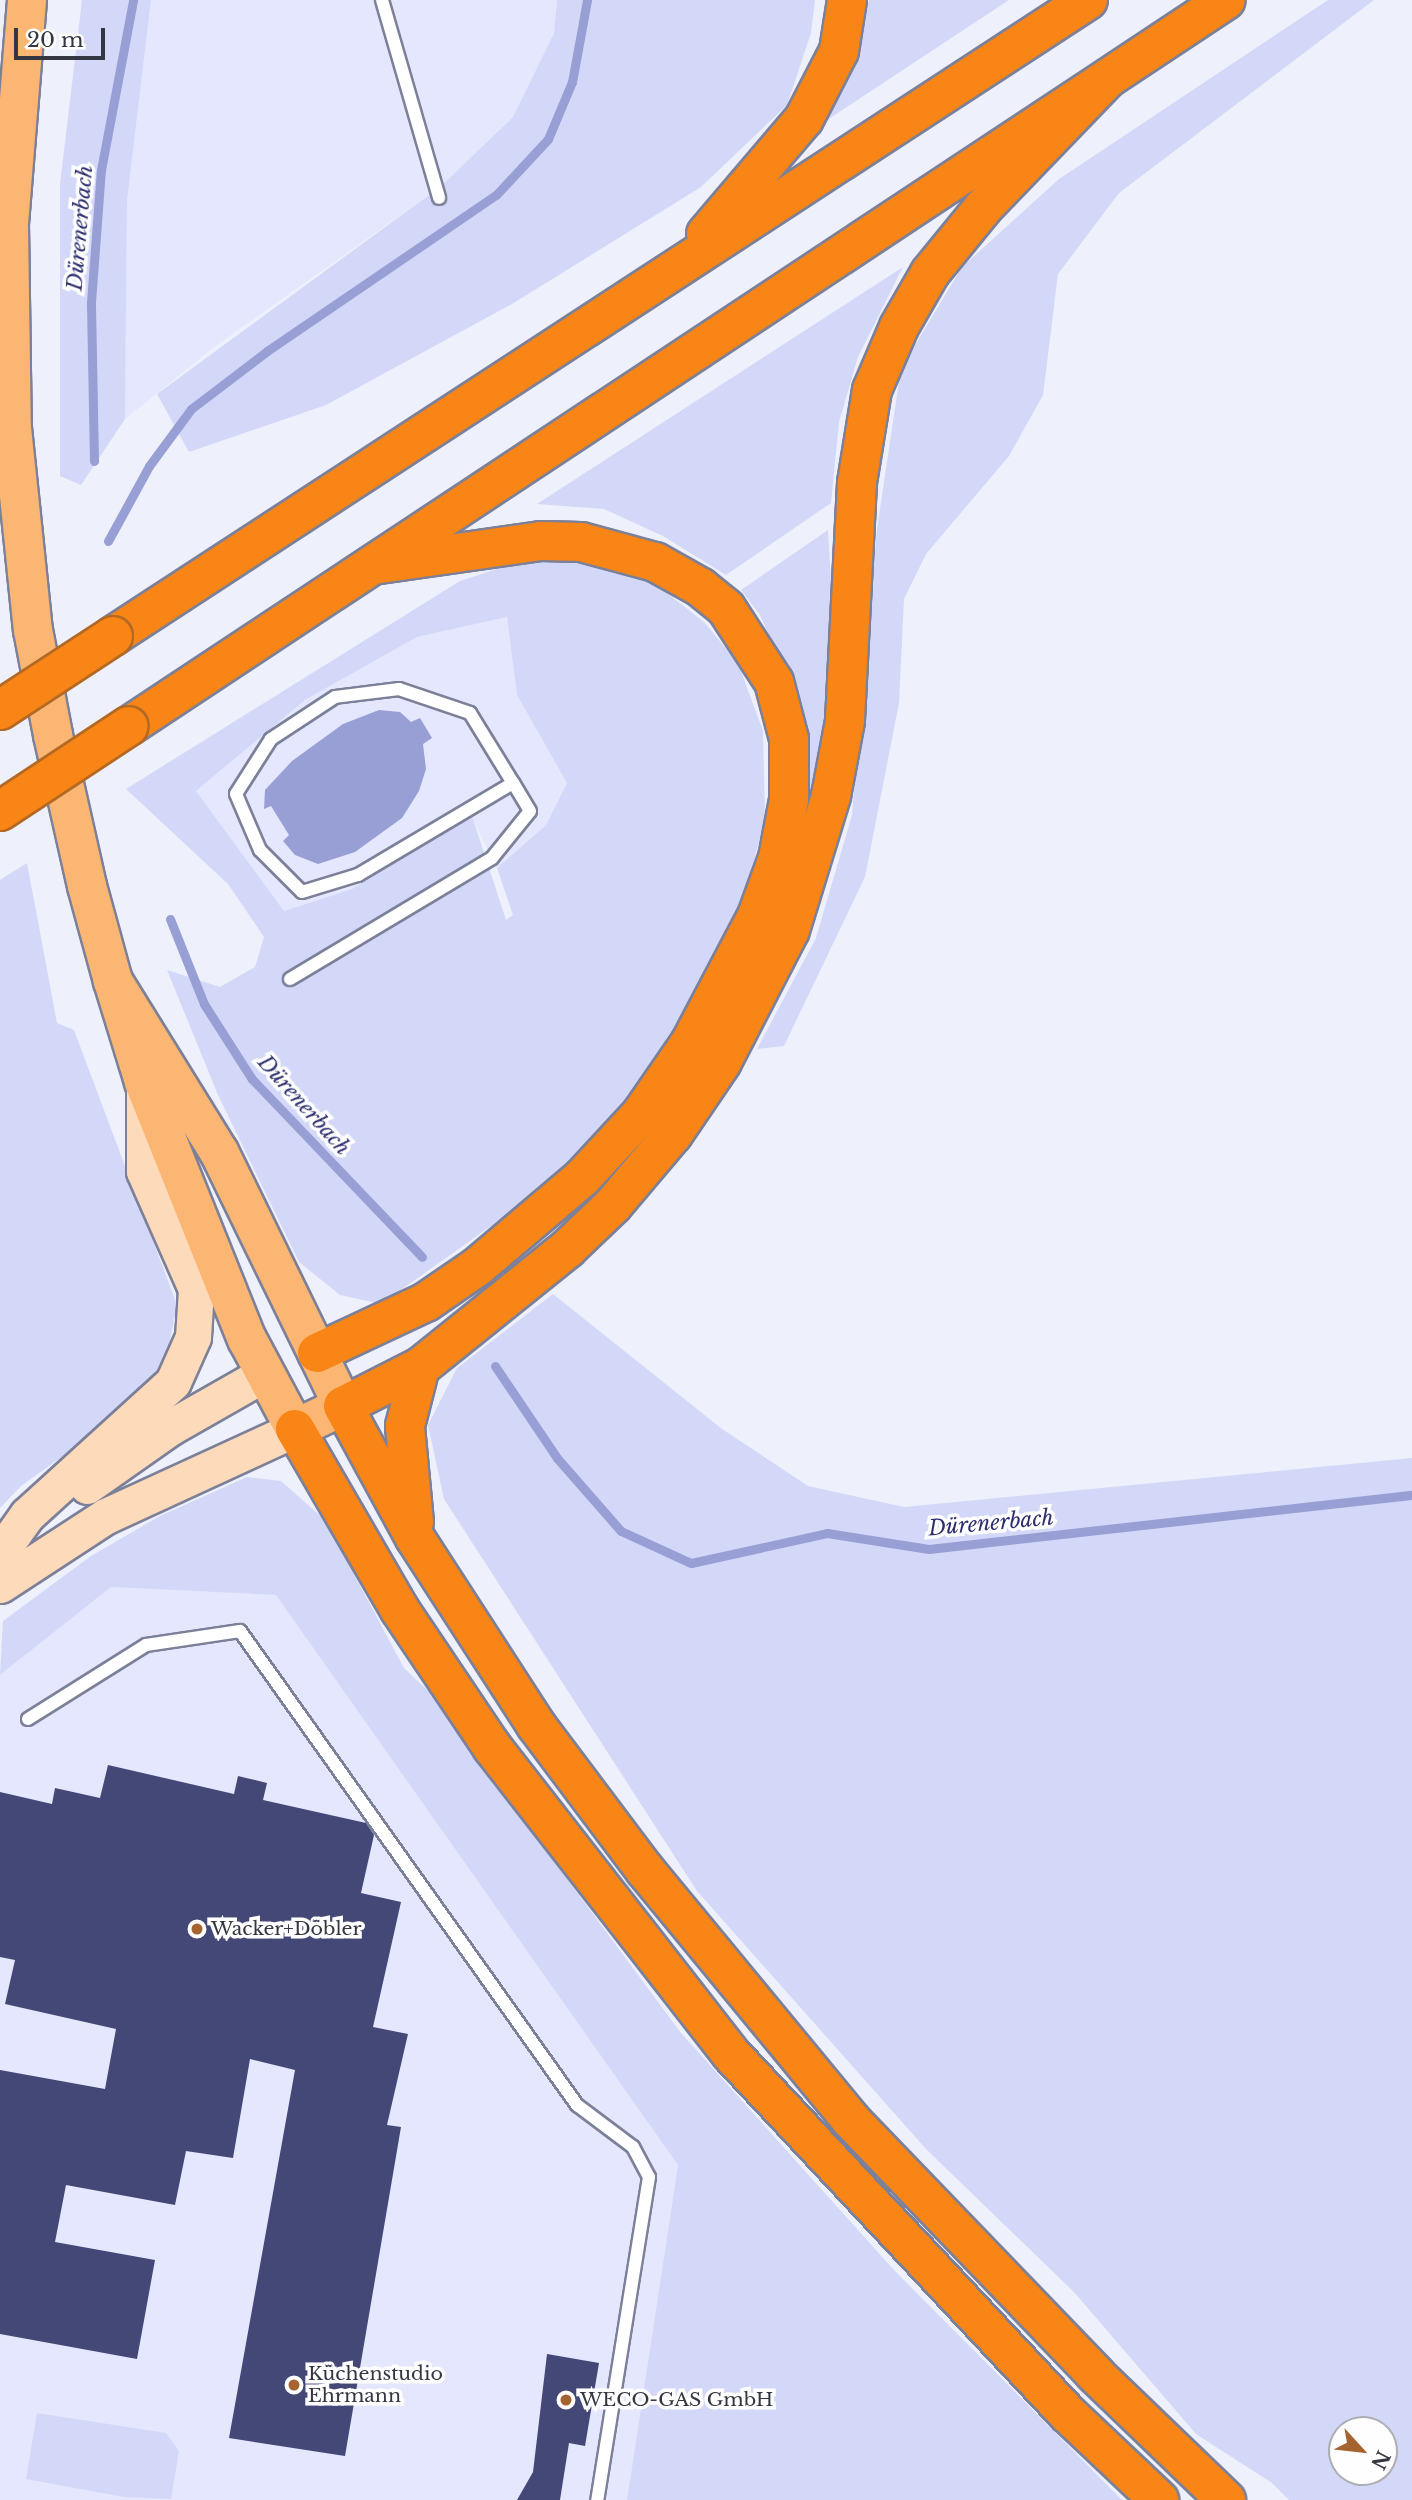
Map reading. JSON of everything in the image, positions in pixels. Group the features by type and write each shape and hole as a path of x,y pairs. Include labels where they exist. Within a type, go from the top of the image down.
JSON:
{"highway":[{"path":"680,265 804,119 839,51 847,0"},
{"path":"0,710 1088,0"},
{"path":"0,811 1226,0"},
{"path":"1106,80 983,208 930,273 899,327 872,390 857,483 845,721 831,796 789,930 760,994 673,1134 613,1205 420,1367 343,1406 415,1538 536,1726 645,1870 850,2119 1095,2374 1226,2500"},
{"path":"317,1353 426,1302 477,1268 582,1178 641,1114 727,977 778,858 789,787 789,738 774,682 713,598 643,558 581,542 541,541 373,565"},
{"path":"415,1538 405,1426 420,1367"},
{"path":"295,1429 400,1610 492,1747 731,2054 1067,2413 1159,2500"}],"main road":[{"path":"27,0 14,115 9,238 12,428 20,522 53,735 113,981 144,1082 264,1374 295,1429"},
{"path":"0,1585 106,1516 343,1406 219,1152 113,981"},
{"path":"0,1553 27,1515 173,1382 192,1337 196,1289 144,1171 144,1082"},
{"path":"0,1562 106,1473 171,1427 264,1374 317,1353"}],"lane":[{"path":"382,0 439,198"},
{"path":"289,979 492,858 530,811 513,783 470,713 399,689 335,697 271,739 236,794 260,850 302,892 358,876 513,783"},
{"path":"28,1719 146,1645 240,1631 577,2105 633,2147 649,2177 597,2500"}],"shaded area":[{"path":"82,0 151,0 127,201 125,419 81,485 60,476 60,184"},
{"path":"151,0 557,0 554,33 513,117 440,187 214,347 125,419 127,201"},
{"path":"557,0 815,0 811,33 787,105 701,187 512,304 326,405 189,452 157,394 440,187 513,117 554,33"},
{"path":"869,0 1009,0 821,124 851,74"},
{"path":"1328,0 1374,0 1119,193 1058,274 1043,395 1009,456 926,554 904,599 899,703 865,877 784,1046 757,1049 816,938 852,815 877,529 901,368 962,267 1059,179"},
{"path":"903,267 858,357 839,422 831,503 726,575 663,536 604,509 537,504"},
{"path":"828,530 834,637 828,725 803,831 797,700 760,615 741,590"},
{"path":"528,559 598,562 653,582 704,622 738,663 763,731 765,819 742,905 666,1051 617,1114 529,1199 381,1304 340,1295 299,1262 218,1095 167,970 220,987 255,967 264,937 228,884 126,789 460,581","holes":["507,617 517,695 567,783 546,825 497,868 513,915 506,920 472,816 352,889 284,911 196,791 305,700 417,637"]},
{"path":"507,617 517,695 567,783 546,825 497,868 472,817 352,889 284,911 196,791 305,700 417,637"},
{"path":"27,863 57,1023 74,1030 177,1305 165,1365 141,1400 21,1486 0,1508 0,880"},
{"path":"553,1294 722,1429 808,1486 904,1507 1412,1458 1412,2500 1289,2500 1272,2483 1196,2434 1074,2292 926,2149 697,1891 444,1499 428,1425 457,1368"},
{"path":"247,1477 281,1481 325,1520 404,1668 428,1691 681,2033 894,2270 1122,2500 627,2500 678,2165 276,1595 111,1587 0,1675 3,1621 91,1556 160,1516"},
{"path":"111,1587 276,1595 534,1953 678,2165 627,2500 0,2500 0,1675"},
{"path":"37,2413 166,2433 179,2451 171,2499 124,2497 26,2479"}],"water":[{"path":"379,710 400,712 411,722 420,718 432,738 423,744 426,769 419,791 402,818 355,852 318,864 295,855 283,841 289,835 271,806 264,809 265,790 292,761 343,724"}],"building":[{"path":"108,1765 234,1794 238,1776 267,1783 263,1800 366,1823 374,1835 361,1893 401,1902 373,2027 408,2034 387,2125 401,2127 345,2456 229,2438 295,2070 250,2059 233,2158 186,2151 175,2205 66,2185 55,2242 155,2260 137,2359 0,2334 0,2070 105,2089 116,2029 5,2004 15,1960 0,1957 0,1792 52,1804 55,1788 100,1798"},
{"name":"WECO-GAS GmbH","path":"547,2354 599,2363 585,2446 569,2443 560,2500 517,2500 533,2472"}],"waterway":[{"name":"Dürenerbach","path":"94,461 91,302 101,170 133,0"},
{"path":"108,541 149,466 191,409 267,351 496,195 548,139 572,82 587,0"},
{"name":"Dürenerbach","path":"170,919 204,1004 252,1079 422,1257"},
{"name":"Dürenerbach","path":"495,1366 557,1458 621,1531 691,1563 827,1533 929,1549 1412,1495"}],"place":[{"name":"Wacker+Döbler","path":"197,1929"},
{"name":"Küchenstudio Ehrmann","path":"294,2385"},
{"name":"WECO-GAS GmbH","path":"566,2400"}]}
